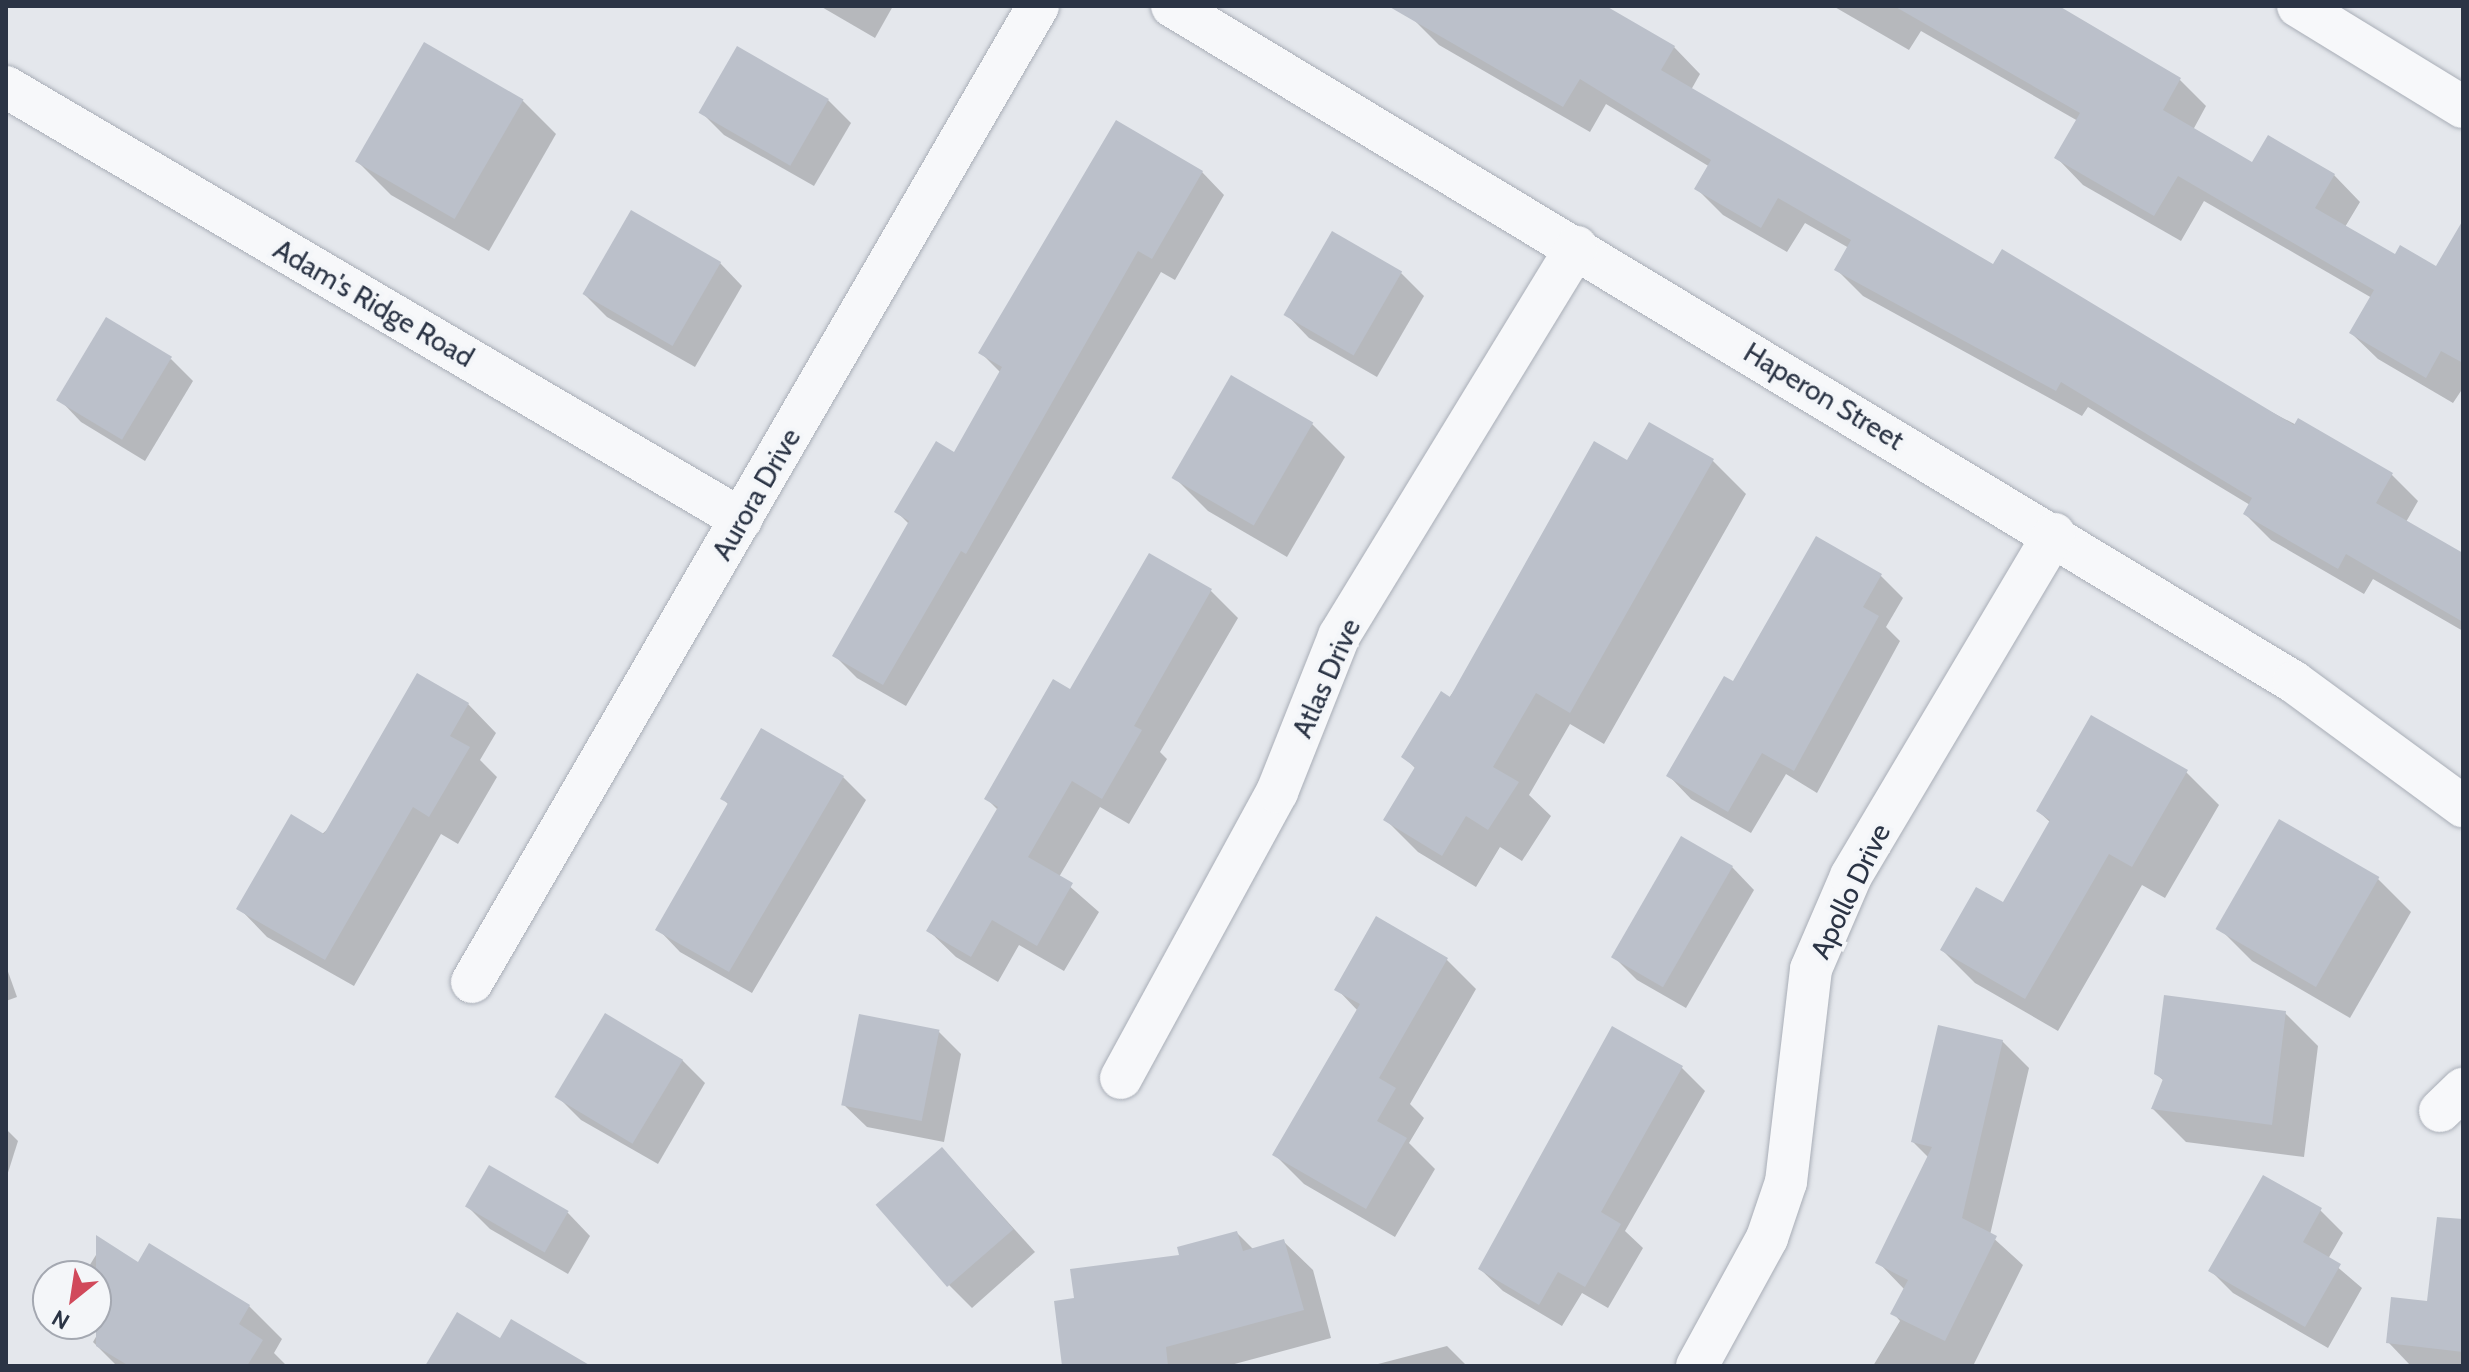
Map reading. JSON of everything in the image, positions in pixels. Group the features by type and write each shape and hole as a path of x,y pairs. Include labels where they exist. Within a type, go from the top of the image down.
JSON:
{"street":[{"name":"Aurora Drive","path":"472,982 1038,6"},
{"name":"Haperon Street","path":"1172,6 2054,534 2294,682 2463,806"},
{"path":"2298,6 2463,107"},
{"name":"Adam's Ridge Road","path":"6,87 741,519"},
{"name":"Atlas Drive","path":"1121,1078 1277,792 1339,636 1576,247"},
{"name":"Apollo Drive","path":"1697,1366 1767,1238 1786,1182 1811,969 1839,902 2054,534"}],"building":[{"path":"1388,6 1606,6 1675,46 1661,70 1993,264 2002,249 2294,425 2298,418 2393,473 2376,503 2463,553 2463,622 2346,554 2338,569 2243,514 2252,498 2061,382 2056,391 1834,270 1851,240 1778,198 1761,228 1694,189 1711,160 1580,79 1563,107"},
{"path":"1894,6 2059,6 2181,78 2163,110 2252,162 2268,135 2335,174 2315,208 2395,254 2400,245 2436,266 2463,220 2463,363 2441,351 2426,378 2349,333 2374,290 2178,176 2154,216 2054,158 2080,113"},
{"path":"424,42 524,99 455,219 355,162"},
{"path":"737,46 829,99 790,166 698,113"},
{"path":"1116,120 1203,171 1152,259 1138,251 966,554 961,551 883,685 832,656 909,521 894,512 936,441 954,452 1002,367 978,353"},
{"path":"631,210 721,262 673,346 582,294"},
{"path":"1332,231 1402,272 1354,356 1284,315"},
{"path":"106,317 172,357 122,440 56,400"},
{"path":"1231,375 1313,422 1254,526 1172,478"},
{"path":"1649,422 1714,459 1570,713 1536,693 1493,767 1519,782 1488,830 1466,816 1442,856 1383,820 1415,767 1401,757 1441,691 1450,697 1594,441 1627,460"},
{"path":"1816,536 1882,574 1863,607 1879,616 1794,771 1762,753 1728,812 1666,776 1724,676 1733,681"},
{"path":"1149,553 1212,589 1134,726 1142,730 1102,799 1072,781 1028,857 1073,883 1037,946 992,920 971,957 926,931 998,807 984,799 1053,679 1070,689"},
{"path":"417,673 469,703 450,736 470,747 429,817 413,807 325,960 236,909 291,814 324,834"},
{"path":"2091,715 2188,770 2132,867 2109,854 2025,999 1940,950 1976,887 2003,902 2050,820 2036,811"},
{"path":"761,728 844,776 729,972 655,930 728,803 720,799"},
{"path":"2279,819 2379,877 2316,987 2216,929"},
{"path":"1681,836 1733,866 1663,987 1611,957"},
{"path":"1376,916 1448,958 1379,1078 1396,1088 1377,1121 1407,1138 1366,1209 1272,1155 1360,1004 1334,990"},
{"path":"2164,995 2286,1011 2272,1125 2151,1109 2163,1079 2154,1074"},
{"path":"605,1013 683,1060 633,1144 555,1097"},
{"path":"859,1014 939,1030 922,1121 841,1105"},
{"path":"1938,1025 2003,1040 1962,1218 1997,1236 1945,1341 1890,1314 1908,1280 1875,1263 1932,1147 1911,1142"},
{"path":"1612,1026 1683,1066 1601,1212 1621,1224 1585,1287 1558,1272 1539,1305 1478,1269"},
{"path":"942,1147 1014,1229 947,1287 876,1205"},
{"path":"489,1165 569,1211 545,1253 465,1207"},
{"path":"2263,1175 2322,1208 2303,1242 2341,1264 2305,1327 2208,1271"},
{"path":"2437,1217 2463,1219 2463,1352 2386,1343 2391,1297 2427,1301"},
{"path":"1237,1231 1243,1251 1284,1239 1304,1310 1166,1347 1168,1366 1062,1366 1054,1301 1074,1298 1070,1269 1179,1255 1177,1247"},
{"path":"96,1235 138,1262 149,1243 250,1305 239,1324 263,1340 247,1366 129,1366 96,1346 96,1340 112,1340 112,1260 96,1260"},
{"path":"457,1312 500,1338 511,1319 591,1366 425,1366"}]}
